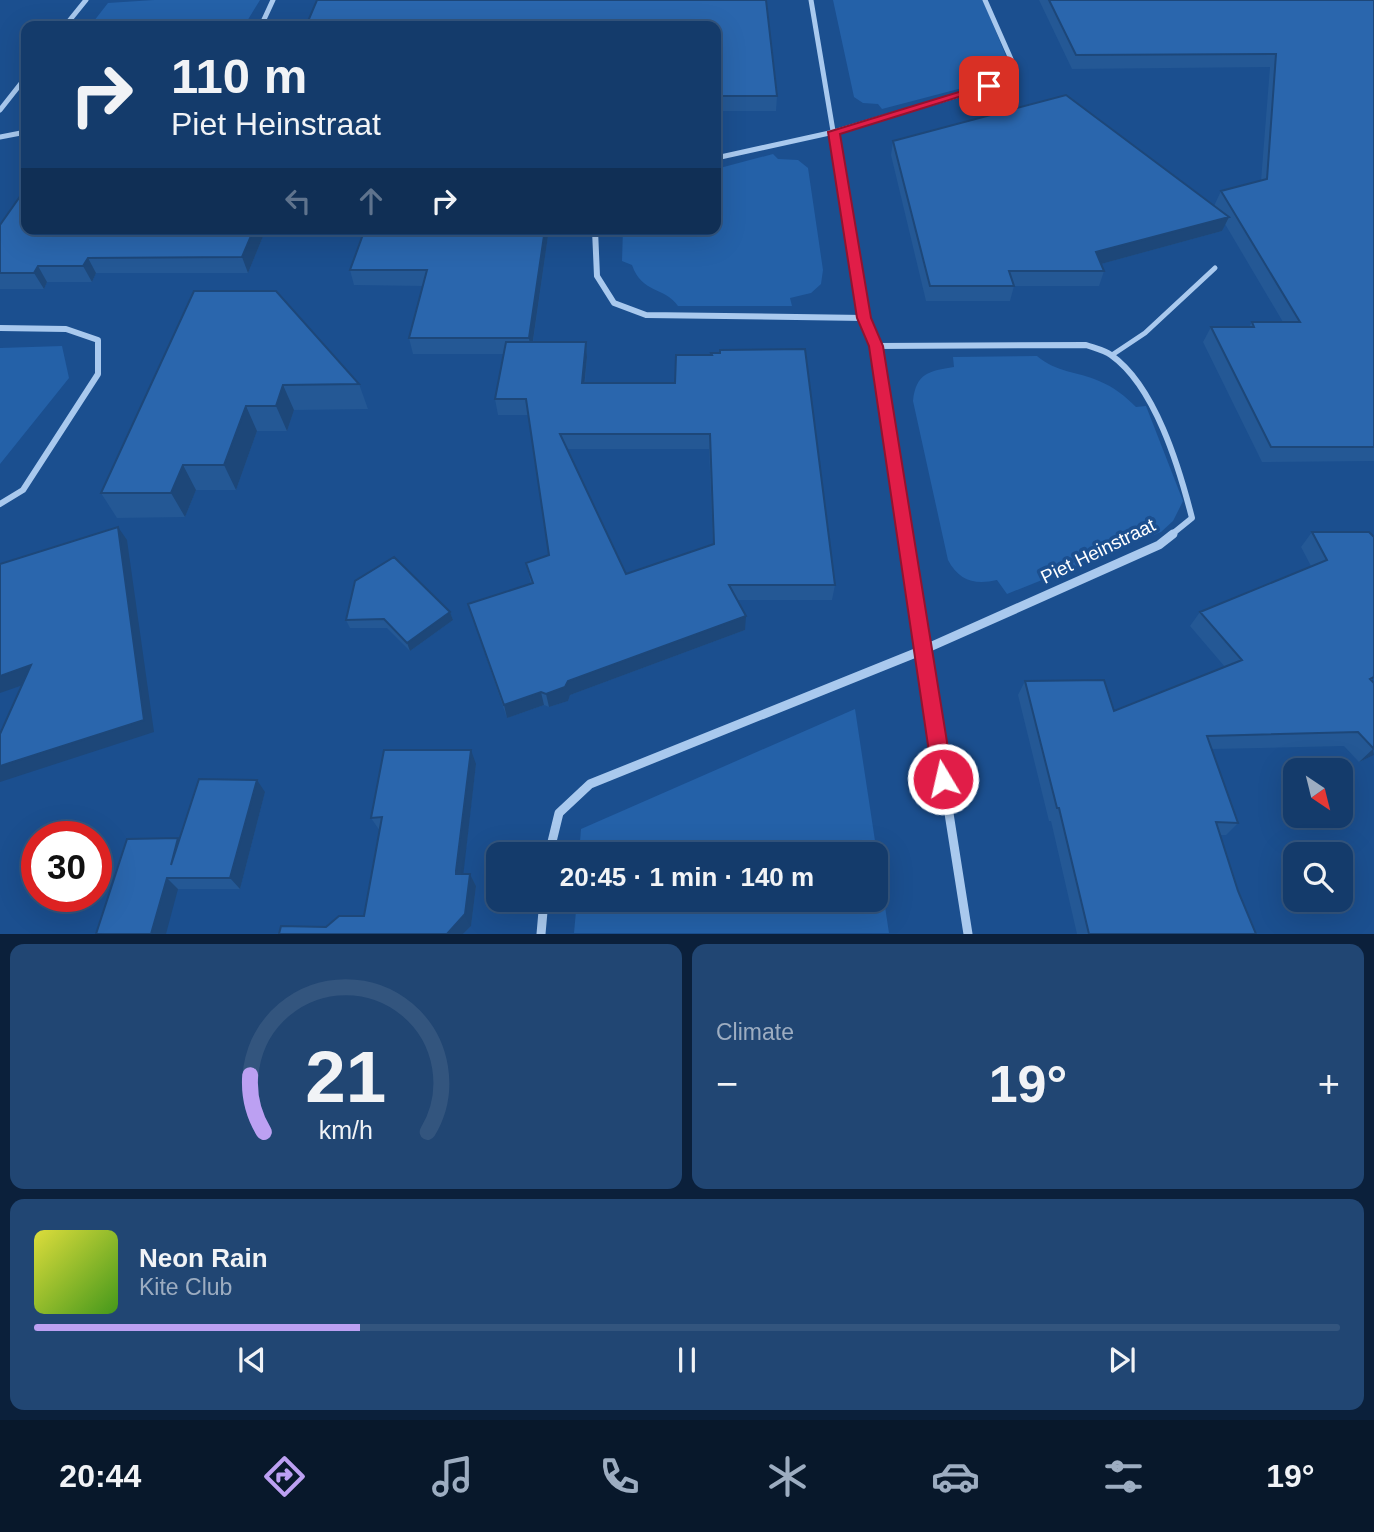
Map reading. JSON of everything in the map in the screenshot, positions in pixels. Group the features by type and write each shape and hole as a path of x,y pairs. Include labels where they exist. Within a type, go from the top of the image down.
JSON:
{"street":[{"path":"69,21 86,0"},
{"path":"263,21 273,0"},
{"path":"811,0 864,318 876,346 968,933"},
{"path":"721,157 834,132 989,86 1004,78 1011,59 985,0"},
{"path":"0,110 21,83"},
{"path":"0,137 21,133"},
{"path":"596,235 597,276 614,303 646,315 864,318"},
{"path":"0,328 66,328 98,340 99,374 23,490 0,503"},
{"path":"876,346 1086,345 1112,355"},
{"name":"Piet Heinstraat","path":"552,842 559,813 590,784 923,650 1159,545 1192,518 1187,493 1143,388 1112,355"},
{"path":"541,933 543,912"}],"lane":[{"path":"1112,355 1145,333 1215,268"}],"shaded area":[{"path":"260,0 247,21 94,21 108,3"},
{"path":"833,0 983,0 1006,56 1007,66 989,81 882,109 878,104 863,103 854,97"},
{"path":"773,154 778,159 798,160 808,168 823,270 821,284 811,293 790,298 792,306 678,306 666,295 641,281 632,265 622,261 623,235 721,235 721,168"},
{"path":"62,346 69,378 0,464 0,348"},
{"path":"1037,356 1052,366 1104,383 1136,407 1146,406 1183,501 1173,521 1161,532 1007,594 997,580 968,580 957,573 948,560 913,401 921,379 931,372 954,367 953,357"},
{"path":"855,709 875,842 580,842 581,829"},
{"path":"576,912 886,912 889,933 574,933"}],"building":[{"path":"317,0 766,0 777,96 721,96 721,21 308,21"},
{"path":"1049,0 1374,0 1374,447 1271,447 1211,327 1254,327 1252,322 1300,322 1221,191 1267,179 1276,54 1076,55"},
{"path":"1066,95 1229,217 1096,252 1104,271 1009,271 1014,286 930,286 893,141"},
{"path":"21,195 21,235 251,235 242,257 88,258 83,266 38,266 34,273 0,273 0,225"},
{"path":"363,235 544,235 529,338 409,338 427,270 350,270"},
{"path":"194,291 276,291 359,384 283,385 276,406 246,406 224,465 183,465 171,493 101,493"},
{"path":"506,342 586,342 582,383 675,383 676,355 712,355 711,353 720,353 720,350 805,349 835,585 729,585 746,616 568,681 565,687 546,694 541,692 504,705 468,604 533,583 526,563 549,555 526,399 495,399","holes":["560,434 710,434 714,544 626,574"]},
{"path":"118,527 144,720 0,766 0,734 31,665 0,676 0,564"},
{"path":"1312,532 1369,532 1374,537 1374,677 1370,679 1374,683 1374,749 1358,732 1207,736 1238,823 1216,822 1238,891 1256,934 1089,934 1025,681 1104,680 1114,711 1242,660 1200,612 1327,560"},
{"path":"394,557 450,612 407,643 384,619 346,620 355,581"},
{"path":"384,750 471,750 456,871 456,874 470,874 465,914 447,934 279,934 281,926 326,927 339,916 364,916 382,817 371,818"},
{"path":"199,779 257,780 230,878 167,878 151,934 96,934 103,912 112,912 112,885 127,839 178,838 171,865"}],"route":[{"path":"943,779 876,346 864,318 834,132 989,86"}]}
